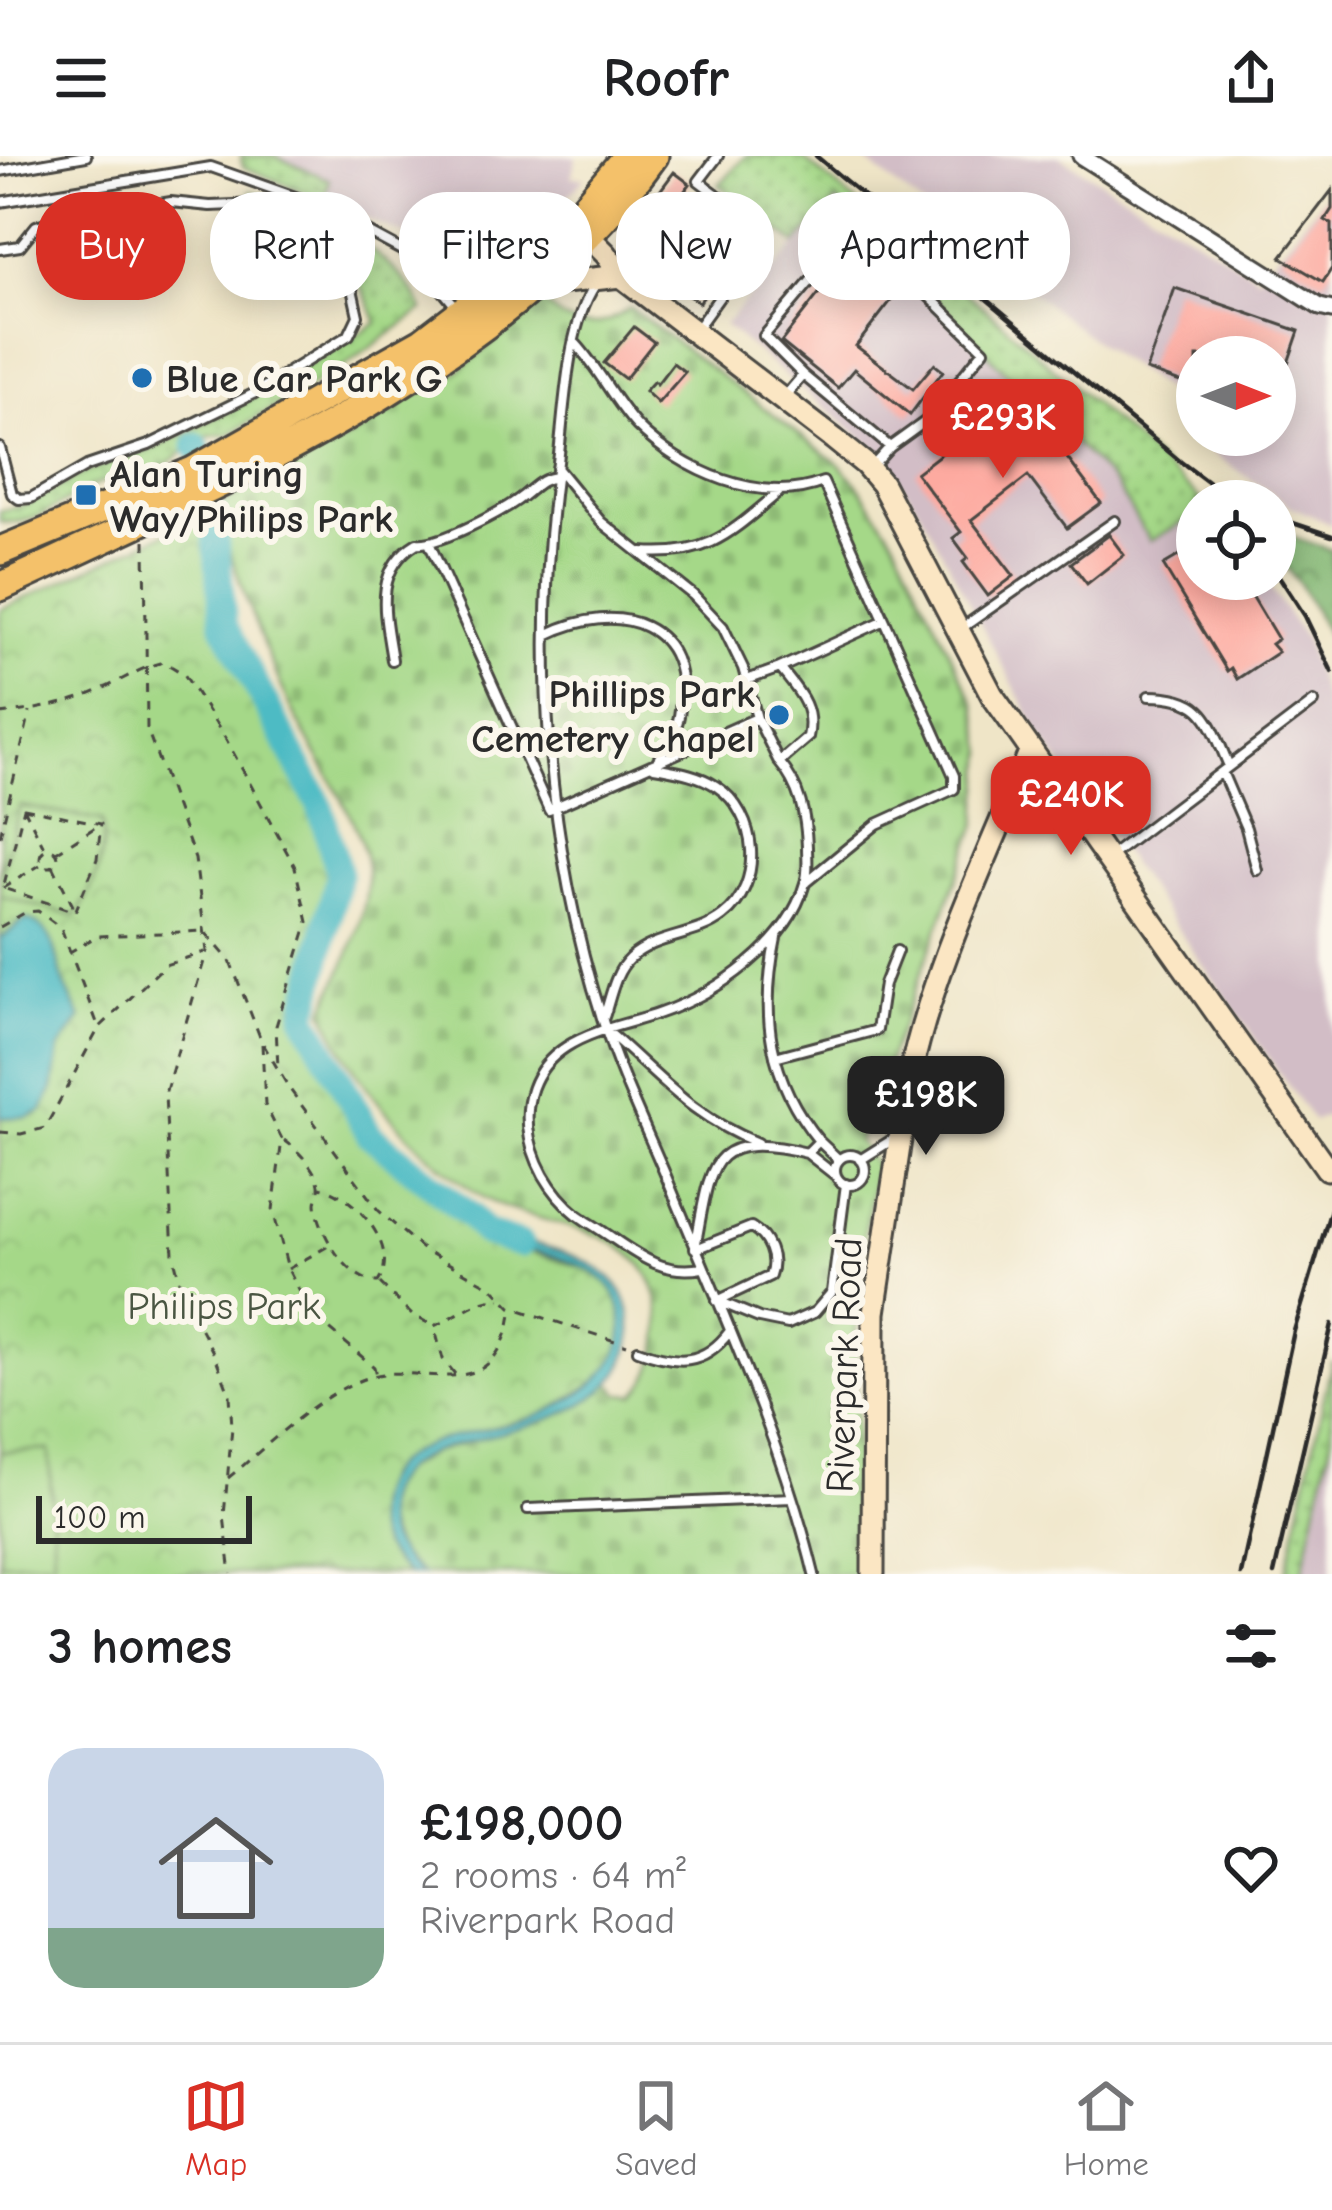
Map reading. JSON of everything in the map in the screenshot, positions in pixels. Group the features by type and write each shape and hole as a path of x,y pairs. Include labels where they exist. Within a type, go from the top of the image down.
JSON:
{"highway":[{"path":"592,210 627,156"},
{"path":"592,220 654,156"},
{"path":"6,546 165,485 244,445 422,342 482,300"},
{"path":"0,587 255,466 440,355 516,300"}],"street":[{"path":"1081,156 1319,307 1332,310"},
{"path":"1108,173 1121,156"},
{"path":"592,258 610,278 694,331 870,469 992,695 1327,1169"},
{"path":"592,280 610,278"},
{"name":"Riverpark Road","path":"873,1574 874,1313 916,1046 1030,752"}],"lane":[{"path":"0,171 86,156"},
{"path":"714,192 699,181 718,156"},
{"path":"0,202 211,166 318,205 416,258 461,314"},
{"path":"0,249 20,246 36,226 49,222 171,202 260,204 292,218 326,245 349,275 358,316 350,335 253,394 149,445 87,466 31,497 19,500 12,494 0,448"},
{"path":"870,469 890,447 926,421 984,350 857,226 764,336 890,447"},
{"path":"610,278 585,300 557,473 546,635 547,712 563,855 604,1025 730,1331 792,1498 814,1574"},
{"path":"694,331 717,300"},
{"path":"575,343 645,433 697,469 778,493"},
{"path":"781,400 803,375"},
{"path":"614,395 626,385"},
{"path":"392,660 385,580 398,556 417,543 430,545 557,473"},
{"path":"557,473 601,522 693,595 723,627 747,680 757,718 791,777 803,813 806,882"},
{"path":"640,552 704,548 778,493 823,482 956,784 877,824 806,882 777,937 767,982 768,1031 775,1057 795,1104 839,1160"},
{"path":"957,631 1115,521"},
{"path":"430,545 549,810 757,718"},
{"path":"546,635 585,618 622,618 639,621 668,646 682,690 679,722 654,767"},
{"path":"747,680 884,621"},
{"path":"779,762 800,747 811,727 802,694 780,668"},
{"path":"1149,696 1183,697 1209,719 1257,869"},
{"path":"1107,859 1314,702"},
{"path":"604,1025 624,963 652,944 709,926 724,916 744,894 751,864 748,830 725,793 695,776 654,767"},
{"path":"702,1268 683,1271 652,1264 581,1218 542,1177 527,1133 533,1090 553,1057 570,1045 604,1025 664,1012 700,995 777,937"},
{"path":"775,1057 877,1030 884,984 897,951"},
{"path":"604,1025 686,1105 714,1124 757,1143 807,1153 846,1184 855,1184 865,1168 847,1155 839,1160 836,1176"},
{"path":"860,1160 901,1134"},
{"path":"807,1153 820,1141"},
{"path":"695,1250 710,1172 735,1150 757,1143"},
{"path":"717,1300 759,1318 788,1324 826,1303 835,1285 846,1184"},
{"path":"695,1250 751,1227 771,1253 770,1276 717,1300"},
{"path":"633,1348 668,1361 686,1362 710,1352 730,1331"},
{"path":"527,1509 792,1498"}],"path":[{"path":"144,520 147,729 195,859 207,951 170,1066 165,1121 175,1272 230,1395 224,1516 231,1574"},
{"path":"0,714 30,711 100,691 148,665 164,662 184,674 227,741 295,868 308,922 276,1026 278,1069"},
{"path":"0,836 2,809 30,711"},
{"path":"24,808 100,824"},
{"path":"24,808 45,849 56,852 100,824"},
{"path":"2,888 24,808"},
{"path":"75,912 98,859 100,824"},
{"path":"41,864 39,857 45,849"},
{"path":"53,866 58,860 56,852"},
{"path":"2,888 41,864 53,866"},
{"path":"53,866 75,912"},
{"path":"2,888 75,912"},
{"path":"51,919 56,908"},
{"path":"0,927 26,912 38,911 61,928 99,1028"},
{"path":"68,953 98,936 204,931"},
{"path":"204,931 230,961 262,1042 278,1069 378,1210 421,1248 493,1288 511,1307 633,1348"},
{"path":"0,1132 21,1134 45,1128 99,1028 165,964 207,951"},
{"path":"262,1042 265,1106 282,1139 303,1158 320,1187 317,1210 346,1266 365,1280 378,1282 412,1315 434,1326 482,1301 503,1300"},
{"path":"282,1139 273,1210 288,1269 314,1311 374,1367 376,1375"},
{"path":"320,1187 343,1196 367,1221 387,1265 378,1282"},
{"path":"367,1221 378,1210"},
{"path":"288,1269 332,1245"},
{"path":"228,1478 328,1397 376,1375 475,1372 490,1361 505,1338 511,1307"},
{"path":"434,1326 443,1359 455,1374"},
{"path":"207,1361 215,1356"}],"shaded area":[{"path":"274,156 577,156 571,177 585,177 572,192 399,192 399,233 375,222 375,192 326,192 330,180"},
{"path":"859,156 1059,156 1259,277 1332,187 1332,525 1296,509 1296,480 1252,480 1217,456 1296,456 1296,336 1176,336 1176,422 1168,415 1168,392 1042,300 1070,300 1070,192 905,192"},
{"path":"798,242 798,300 936,300 1115,484 1150,540 1176,526 1176,600 1278,600 1305,639 1332,725 1332,1113 1314,1122 1040,735 920,510 883,456 724,325 746,300 774,300 774,269"},
{"path":"1332,1435 1332,1574 1302,1574 1326,1464"}],"green space":[{"path":"240,156 274,156 330,180 326,192 304,192 243,167"},
{"path":"746,156 800,156 844,192 798,192 796,244 774,227 774,192 728,192 719,185"},
{"path":"375,253 399,276 399,300 417,300 423,310 345,366 228,435 201,439 163,466 105,481 29,520 0,522 0,511 27,504 83,473 155,448 225,413 377,323 366,300 375,300"},
{"path":"935,300 974,300 1179,480 1176,526 1150,541 1115,484"},
{"path":"543,302 564,318 585,324 608,321 630,308 839,464 895,540 975,704 985,752 977,824 858,1141 876,1166 860,1261 856,1334 856,1574 422,1574 398,1554 384,1522 385,1496 396,1474 434,1452 568,1411 609,1381 620,1394 635,1395 655,1360 660,1319 653,1285 638,1261 590,1233 502,1206 476,1193 408,1135 350,1062 324,1010 361,919 367,880 362,844 271,663 215,507 355,435 409,396 452,376"},
{"name":"Philips Park","path":"209,513 221,626 318,808 337,874 303,1016 368,1138 469,1218 484,1238 588,1269 607,1283 619,1300 622,1345 597,1381 542,1415 429,1444 385,1475 379,1517 382,1541 408,1574 0,1574 0,610"},
{"path":"1296,538 1332,550 1332,642 1300,585"},
{"path":"20,806 102,821 98,871 75,916 0,896 0,876"},
{"path":"1332,1360 1332,1435 1302,1574 1286,1574"},
{"path":"49,1450 54,1560 0,1562 0,1452"}],"water":[{"path":"26,919 49,936 81,1019 59,1049 53,1089 42,1111 28,1117 0,1118 0,939"},
{"path":"490,1231 561,1251 603,1272 619,1288 629,1308 631,1334 623,1365 604,1389 578,1406 547,1420 448,1447 404,1469 385,1498 384,1515 394,1547 422,1574 408,1574 383,1547 374,1521 381,1484 395,1464 440,1440 521,1421 560,1406 602,1375 619,1347 619,1306 601,1278 565,1260 483,1238"}],"building":[{"path":"674,172 690,184 684,192 659,192"},
{"path":"1332,190 1332,209 1325,220 1332,224 1332,268 1323,282 1281,257"},
{"path":"1175,288 1299,331 1296,340 1296,336 1176,336 1176,381 1146,370"},
{"path":"814,300 892,300 856,346 913,389 934,364 943,371 910,415 854,369 838,388 781,342"},
{"path":"634,327 654,342 625,379 604,363"},
{"path":"673,363 685,372 658,403 645,391"},
{"path":"1019,394 1101,503 1067,528 1028,476 971,520 1014,576 988,596 963,562 968,558 953,538 961,532 916,473"},
{"path":"1109,535 1124,555 1087,584 1071,563"},
{"path":"1176,557 1176,587 1163,565"},
{"path":"1184,600 1255,600 1278,639 1271,644 1278,652 1237,679 1231,668 1227,671"}],"waterway":[{"path":"213,513 224,625 320,806 339,874 305,1016 370,1135 485,1233 520,1244"}],"railway":[{"path":"816,156 1205,480"},
{"path":"1296,524 1332,536"},
{"path":"1295,600 1332,672"},
{"path":"1241,1574 1294,1331 1332,1206"},
{"path":"1274,1574 1332,1324"}],"place":[{"name":"Blue Car Park G","path":"142,378"},
{"name":"Alan Turing Way/Philips Park","path":"86,495"},
{"name":"Phillips Park Cemetery Chapel","path":"779,715"}]}
